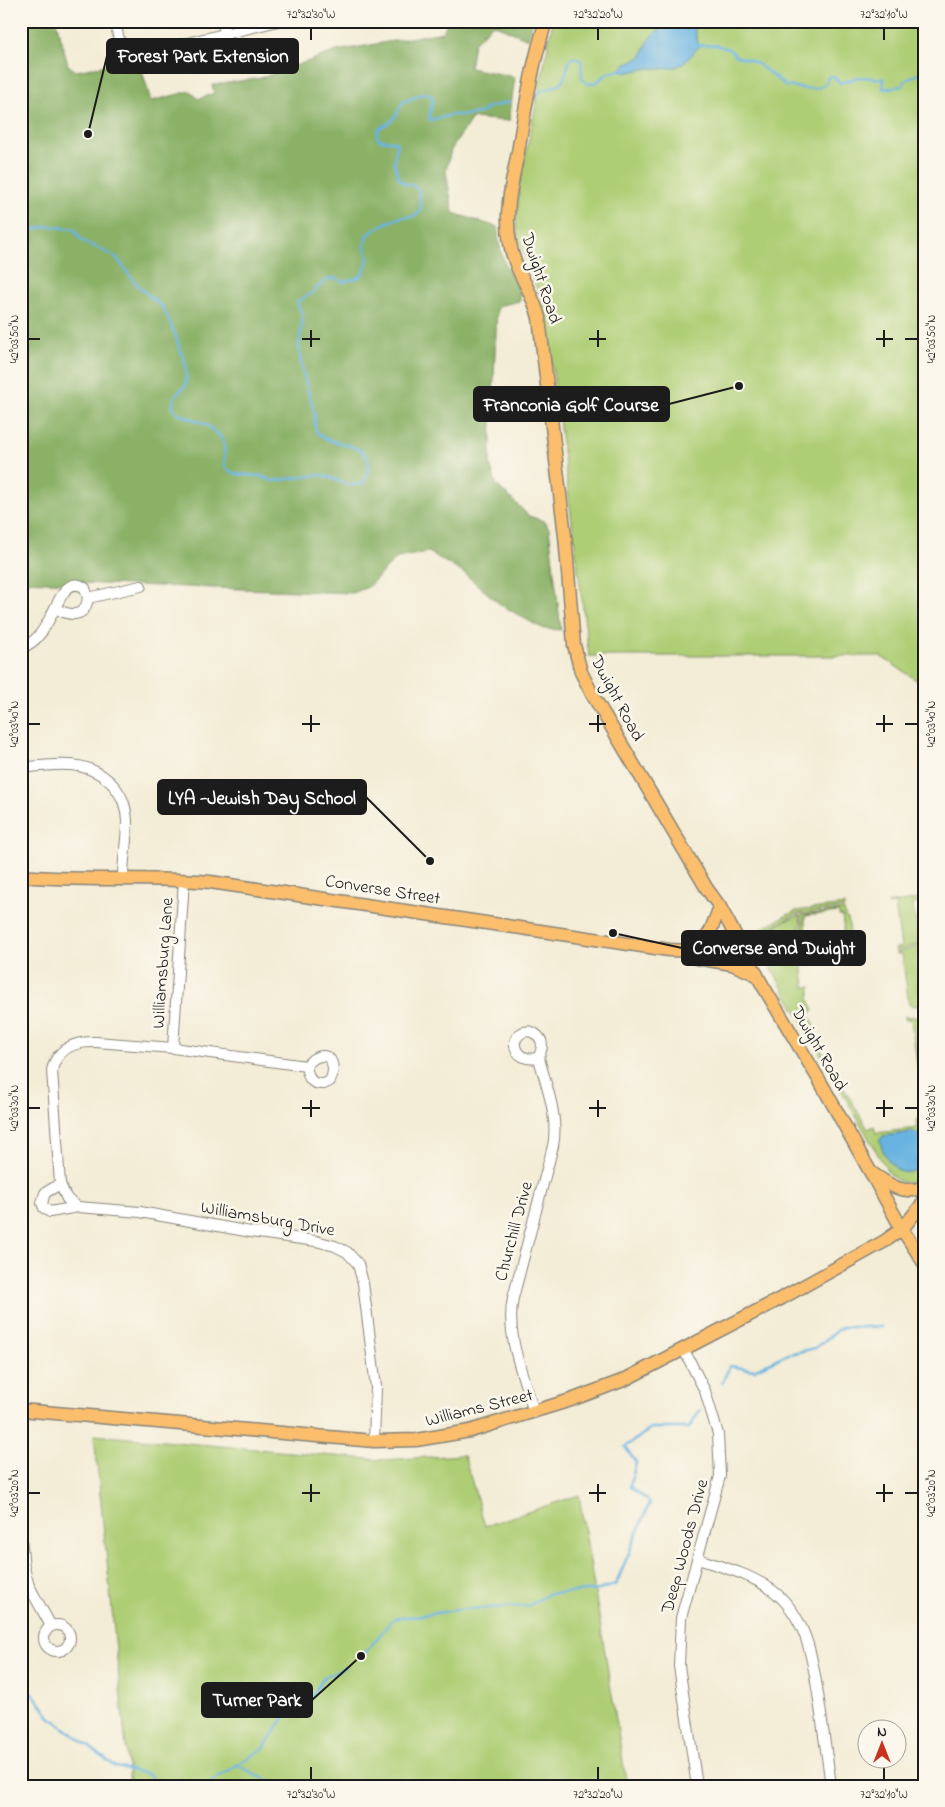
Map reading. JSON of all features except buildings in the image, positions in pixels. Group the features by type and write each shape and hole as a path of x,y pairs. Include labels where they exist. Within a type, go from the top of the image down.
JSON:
{"main road":[{"name":"Dwight Road","path":"546,21 536,56 521,131 510,198 508,232 515,263 532,296 539,318 565,536 574,647 581,672 592,694 702,881 720,907 902,1229 924,1263"},
{"name":"Converse Street","path":"21,876 61,879 123,878 184,880 252,887 681,951 698,950 716,945 735,935"},
{"path":"698,950 710,932 720,907"},
{"path":"681,951 698,958 732,964 757,975"},
{"path":"870,1172 891,1185 904,1190 924,1187"},
{"name":"Williams Street","path":"21,1410 374,1441 409,1441 457,1434 534,1413 624,1380 798,1290 885,1241 902,1229 924,1202"}],"street":[{"path":"115,21 123,50 127,55 138,56 278,21"},
{"path":"222,21 226,35"},
{"path":"21,648 30,644 40,634 54,608 64,591 73,584 82,585 85,588 88,598 84,609 78,613 69,614 54,608"},
{"path":"88,598 141,586"},
{"path":"21,768 50,764 76,765 92,769 110,782 121,796 126,808 127,822 123,878"},
{"name":"Williamsburg Lane","path":"173,1048 184,880"},
{"path":"78,1207 67,1199 60,1184 52,1076 53,1065 62,1052 72,1044 86,1042 173,1048 306,1066"},
{"name":"Churchill Drive","path":"534,1413 513,1341 510,1320 513,1298 555,1137 554,1118 539,1058"},
{"name":"Williamsburg Drive","path":"60,1184 45,1193 41,1201 48,1212 53,1213 78,1207 140,1212 251,1232 316,1241 335,1246 347,1252 358,1264 363,1283 376,1387 374,1441"},
{"name":"Deep Woods Drive","path":"684,1350 705,1391 718,1434 720,1476 681,1618 679,1666 696,1786"},
{"path":"21,1537 23,1576 51,1626"},
{"path":"698,1559 750,1577 766,1586 783,1599 792,1612 804,1634 812,1657 831,1786"}],"green space":[{"path":"21,21 56,21 68,65 76,71 123,62 141,67 151,101 191,91 198,99 214,93 212,85 261,78 337,51 443,32 448,21 533,21 528,39 493,24 474,43 470,68 515,77 509,121 472,118 451,150 446,171 453,213 497,227 503,259 519,291 520,301 502,305 497,310 490,465 496,484 529,516 544,521 549,528 561,630 545,629 501,605 465,574 429,552 397,558 368,587 353,593 21,581"},
{"path":"553,21 924,21 924,685 880,656 589,656 545,310 519,241 516,224 520,182"},
{"path":"919,899 921,903 913,904 918,941 924,940 924,943 895,951 896,948 901,947 895,904 888,904"},
{"path":"844,905 844,908 796,914 757,935 755,932 795,911"},
{"path":"844,910 845,917 848,919 851,952 847,952 842,916 839,916 839,912 805,916 806,935 799,935 803,924 802,915"},
{"path":"800,915 801,923 796,936 807,938 799,940 805,987 811,987 809,1000 814,1010 801,1020 754,938"},
{"path":"924,945 924,948 919,949 924,981 924,1007 909,1005 902,954 895,953"},
{"path":"905,1016 924,1018 924,1116 911,1019 905,1019"},
{"path":"810,1017 815,1025 809,1029 868,1129 874,1126 876,1133 917,1128 916,1120 924,1117 924,1177 914,1182 905,1183 896,1179 888,1172 802,1022"},
{"path":"94,1435 381,1460 464,1455 485,1526 579,1495 627,1786 130,1786"}],"water":[{"path":"682,22 694,27 699,47 683,64 676,67 649,68 625,73 620,70 626,64 642,55 650,39 657,31 671,24"},
{"path":"913,1132 920,1134 921,1158 914,1171 902,1172 894,1167 887,1158 880,1140 883,1136"}],"waterway":[{"path":"697,45 715,45 729,49 736,56 758,64 786,86 810,89 822,86 826,83 828,77 833,76 840,83 859,77 884,79 883,89 902,86 906,80 924,71"},
{"path":"535,99 544,90 561,83 572,58 577,58 581,61 582,77 588,84 597,82 608,73 621,70"},
{"path":"21,233 48,226 74,229 81,240 116,257 136,284 163,308 175,334 186,366 186,385 176,395 173,407 177,413 205,424 219,435 224,443 225,466 228,470 236,474 260,476 273,481 316,475 326,476 349,485 363,484 368,469 367,459 362,452 354,447 324,437 316,430 314,413 300,355 299,342 302,313 298,301 312,293 326,280 335,278 343,282 360,277 365,270 368,258 365,246 366,236 380,226 398,218 418,214 421,211 419,191 413,185 405,184 399,178 394,163 397,143 377,137 378,129 393,120 403,102 423,94 431,95 433,101 429,116 430,120 452,115 483,112 486,108 509,102"},
{"path":"722,1383 730,1366 754,1370 785,1355 815,1348 842,1327 882,1327"},
{"path":"360,1659 393,1619 465,1609 528,1606 548,1594 599,1590 616,1584 650,1502 630,1487 636,1462 625,1447 652,1428 689,1428 700,1410"},
{"path":"237,1765 264,1748 295,1701 309,1703 322,1679 346,1667"},
{"path":"21,1691 32,1692 50,1717 116,1767 148,1774 159,1786"},
{"path":"204,1786 237,1765 279,1786"}],"place":[{"name":"Forest Park Extension","path":"88,134"},
{"name":"Franconia Golf Course","path":"739,386"},
{"name":"LYA -Jewish Day School","path":"430,861"},
{"name":"Converse and Dwight","path":"613,933"},
{"name":"Turner Park","path":"361,1656"}]}
